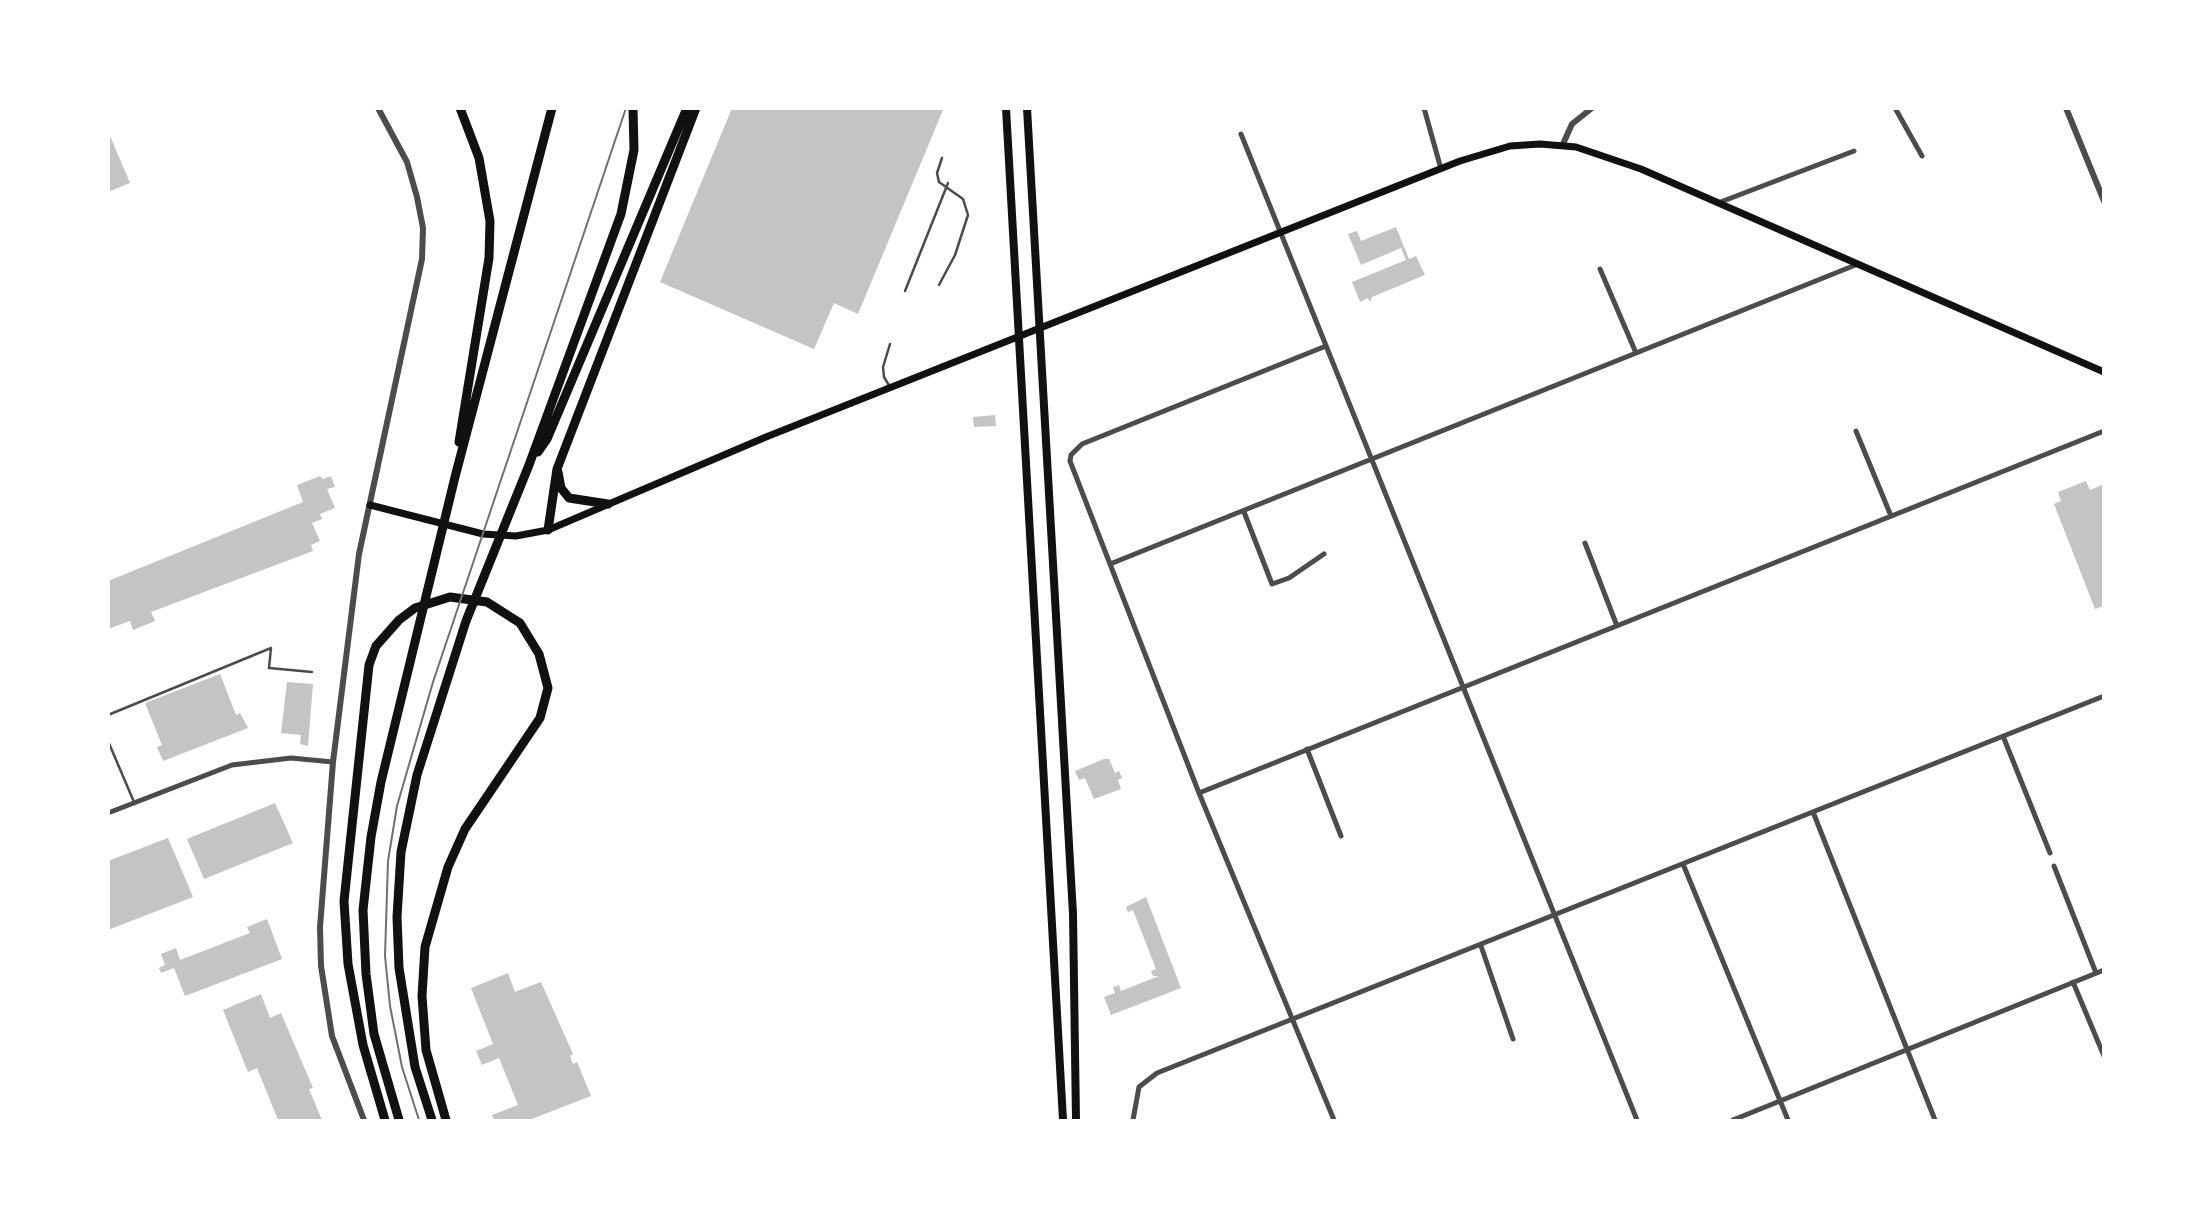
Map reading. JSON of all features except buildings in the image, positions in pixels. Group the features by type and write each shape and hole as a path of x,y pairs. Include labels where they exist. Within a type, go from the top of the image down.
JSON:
{"highway":[{"path":"455,477 489,258 490,221 479,158 460,108"},
{"path":"399,1121 374,1034 366,974 363,910 371,837 381,782 455,477 552,108"},
{"path":"432,1121 415,1067 399,968 397,917 401,852 417,775 457,647 529,465 621,214 634,150 634,108"},
{"path":"529,465 547,439 687,108"},
{"path":"548,530 557,469 696,108"},
{"path":"557,469 561,488 569,498 608,504"},
{"path":"385,1121 363,1045 348,964 344,901 369,665 376,646 399,620 415,608 450,597 473,598 504,610 531,638 545,671 548,688 540,718 460,842 448,867 425,947 422,996 426,1050 446,1121"}],"main road":[{"path":"1006,108 1063,1121"},
{"path":"1027,108 1073,914 1076,1121"},
{"path":"370,505 483,534 516,536 548,530 1019,335 1441,169 1510,146 1563,144 1608,156 2104,372"}],"street":[{"path":"364,1121 332,1035 321,966 320,927 333,762 348,627 370,505 422,259 423,228 418,197 407,162 379,108"},
{"path":"1424,108 1441,169"},
{"path":"1563,144 1572,124 1592,108"},
{"path":"1895,108 1922,156"},
{"path":"2066,108 2104,201"},
{"path":"1241,134 1637,1121"},
{"path":"1718,203 1854,151"},
{"path":"1110,564 1858,264"},
{"path":"1600,269 1636,354"},
{"path":"1326,346 1076,448 1071,454 1072,469 1199,793 1334,1121"},
{"path":"1856,431 1891,516"},
{"path":"1199,793 2104,431"},
{"path":"1244,512 1272,584 1289,578 1324,554"},
{"path":"1584,543 1617,626"},
{"path":"1133,1121 1135,1096 1144,1081 1157,1073 2104,696"},
{"path":"2003,736 2050,853"},
{"path":"1307,749 1341,836"},
{"path":"108,813 232,765 291,758 333,762"},
{"path":"1813,812 1935,1121"},
{"path":"1683,864 1788,1121"},
{"path":"2054,866 2096,973"},
{"path":"1481,946 1513,1039"},
{"path":"1733,1121 2104,970"},
{"path":"2073,982 2104,1056"}],"lane":[{"path":"939,285 955,255 967,223 967,209 958,195 939,182 937,173 942,158"},
{"path":"905,292 948,183"},
{"path":"890,344 883,367 884,377 890,387"},
{"path":"108,715 271,648 269,668 312,672"},
{"path":"108,741 134,802"}],"tram line":[{"path":"419,1120 402,1067 390,1006 385,956 388,861 397,806 433,682 626,108"}]}
